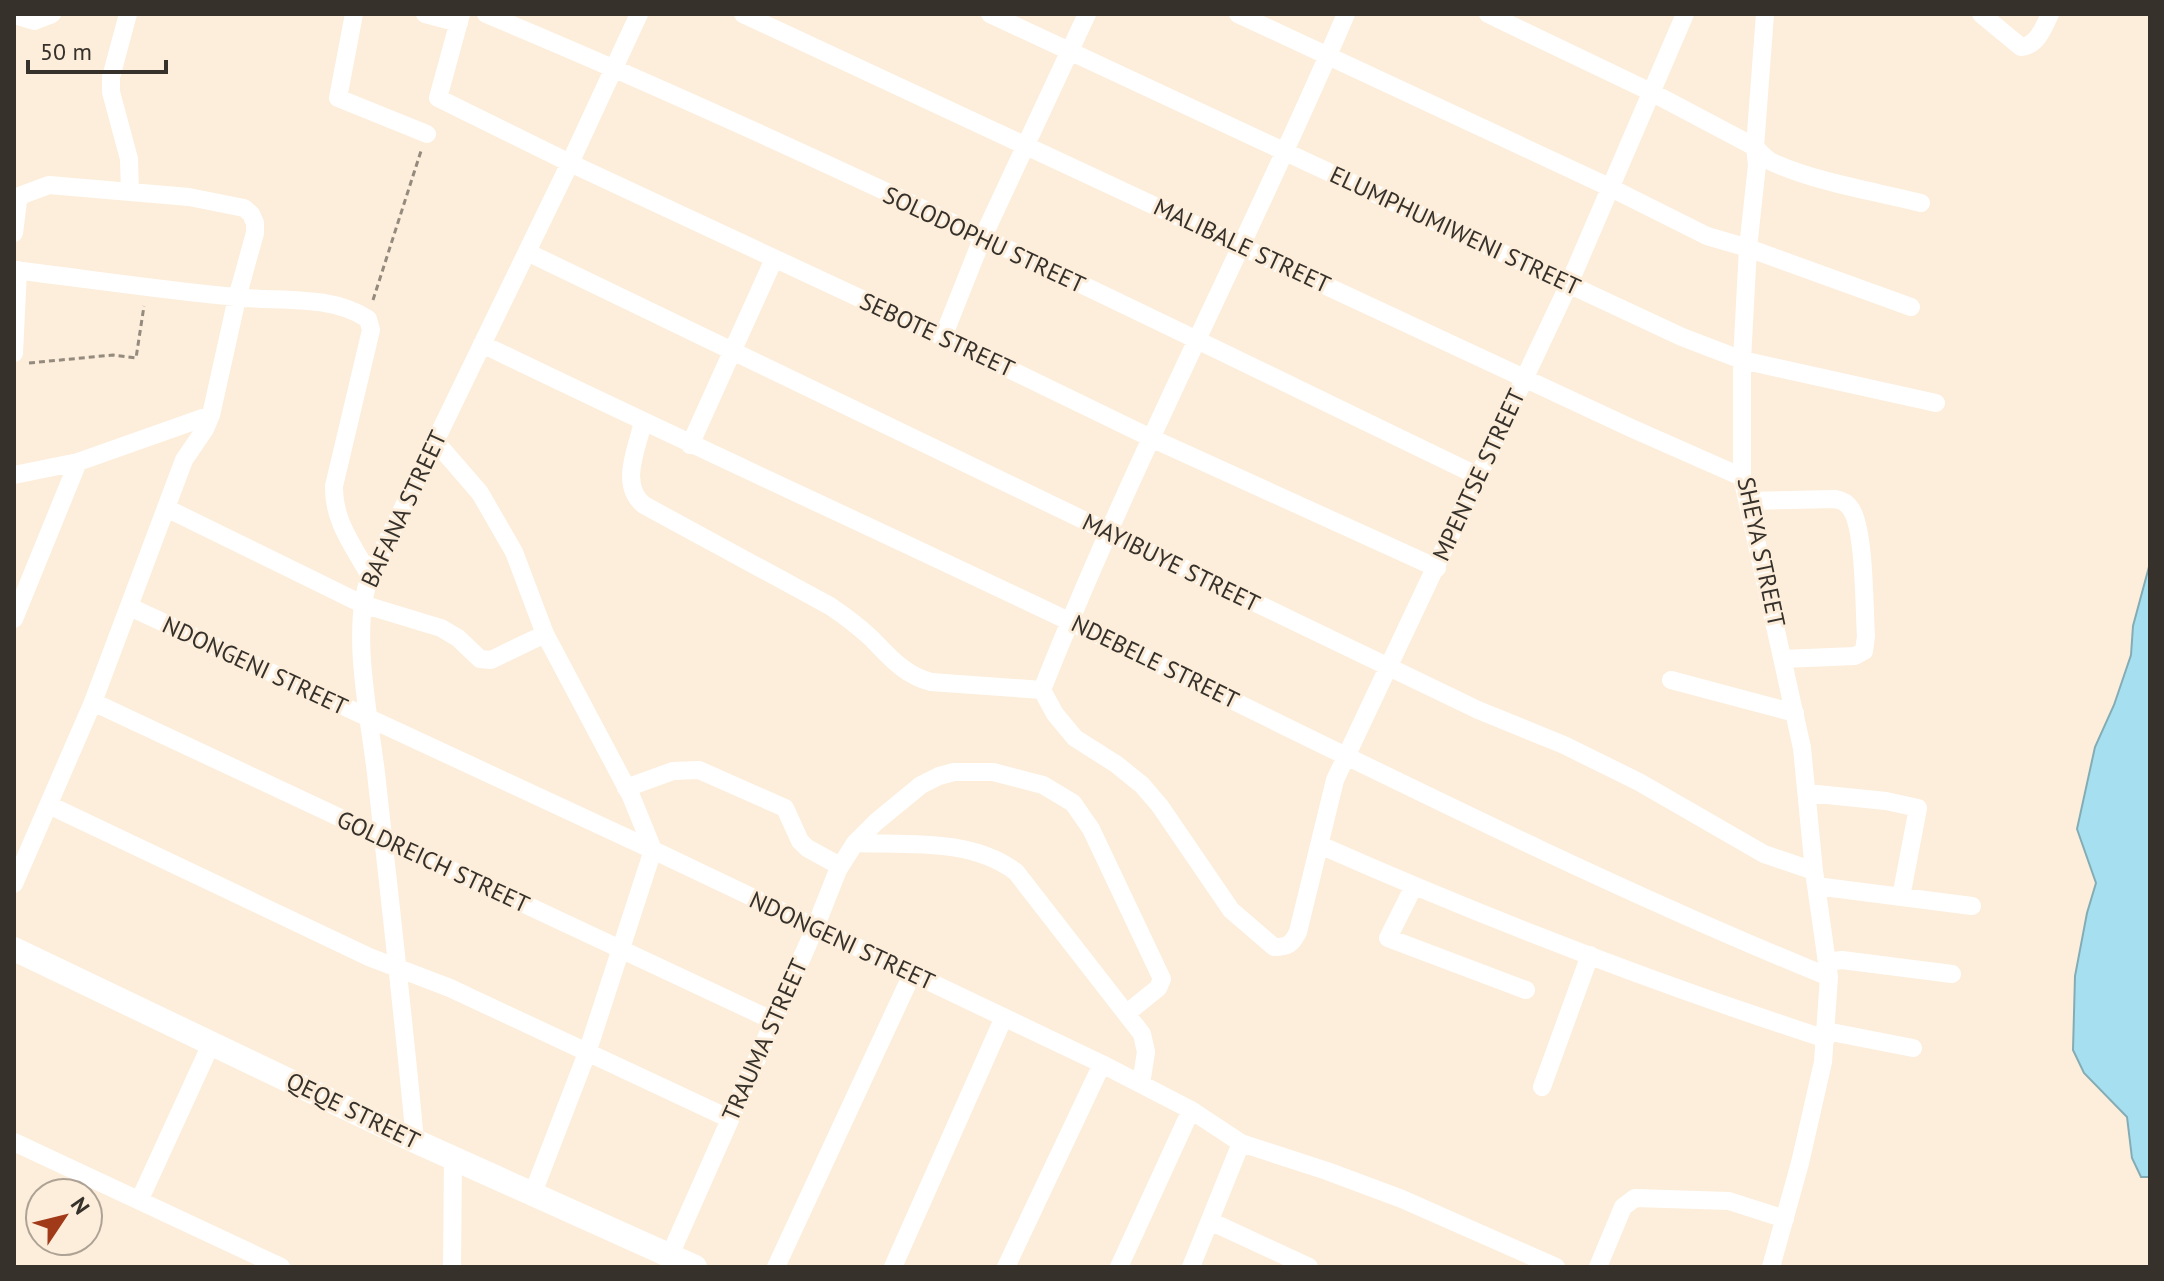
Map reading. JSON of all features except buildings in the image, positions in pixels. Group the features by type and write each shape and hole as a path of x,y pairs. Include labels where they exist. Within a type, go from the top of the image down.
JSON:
{"street":[{"path":"128,14 111,77 111,92 127,146 130,192"},
{"path":"354,14 338,98 427,134"},
{"path":"425,14 460,18"},
{"name":"SOLODOPHU STREET","path":"486,14 615,68 1478,476"},
{"name":"BAFANA STREET","path":"415,1141 362,659 362,604 370,576 639,14"},
{"name":"MALIBALE STREET","path":"743,14 1742,477"},
{"name":"ELUMPHUMIWENI STREET","path":"990,14 1682,337 1742,360 1936,403"},
{"path":"943,337 982,239 1087,14"},
{"path":"1238,14 1609,187 1696,231 1911,307"},
{"path":"643,422 630,482 634,496 644,505 830,606 852,621 917,679 1042,690 1151,438 1287,152 1346,14"},
{"path":"1488,14 1651,92 1755,147 1774,163 1823,179 1921,203"},
{"name":"MPENTSE STREET","path":"1042,690 1055,714 1075,738 1142,785 1160,806 1231,910 1274,947 1285,947 1293,942 1332,789 1569,284 1685,14"},
{"name":"SHEYA STREET","path":"1765,14 1742,360 1742,477 1795,713 1828,970 1826,1035 1803,1148 1771,1267"},
{"path":"1981,14 2021,47 2035,41 2050,14"},
{"path":"14,15 34,21 47,17"},
{"name":"SEBOTE STREET","path":"460,18 438,98 1151,438 1437,568"},
{"path":"14,233 18,201 28,191 49,185 189,197 244,208 255,223 211,415 184,460 93,702 14,884"},
{"name":"MAYIBUYE STREET","path":"527,252 1478,710 1564,745 1639,782 1764,854 1815,879 1901,897 1972,906"},
{"path":"690,445 774,259"},
{"path":"21,358 16,270 237,298 315,302 349,310 368,319 371,330 333,501 338,521 370,576"},
{"name":"NDEBELE STREET","path":"482,344 690,445 1070,621 1482,824 1828,970"},
{"path":"14,475 78,462 211,415"},
{"path":"435,441 480,493 514,552 545,634 626,788 653,850 587,1053 533,1193"},
{"path":"14,619 78,462"},
{"path":"1748,501 1843,501 1852,510 1859,532 1866,636 1864,651 1855,656 1783,659"},
{"path":"166,508 362,604 441,628 485,661 545,634"},
{"name":"NDONGENI STREET","path":"130,607 653,850 1102,1064 1191,1110 1241,1143 1402,1199 1556,1267"},
{"path":"1671,680 1795,713"},
{"name":"GOLDREICH STREET","path":"93,702 774,1021"},
{"path":"626,788 673,771 699,770 779,804 790,814 800,841 840,866"},
{"name":"TRAUMA STREET","path":"670,1255 840,866 855,843 876,822 921,785 954,772 993,772 1043,785 1073,803 1091,829 1162,979 1158,988 1127,1013"},
{"path":"1807,793 1886,801 1918,808 1901,897"},
{"path":"49,805 398,970 450,988 730,1119"},
{"path":"855,843 948,846 988,855 1005,864 1025,883 1142,1034 1145,1043 1141,1084"},
{"path":"1320,845 1414,886 1724,1006 1826,1035 1913,1048"},
{"path":"1414,886 1388,938 1526,990"},
{"name":"QEQE STREET","path":"14,949 415,1141 695,1267"},
{"path":"1542,1087 1590,955"},
{"path":"1828,970 1842,960 1952,974"},
{"path":"776,1267 912,974"},
{"path":"893,1267 1004,1017"},
{"path":"140,1199 212,1042"},
{"path":"1006,1267 1102,1064"},
{"path":"1119,1267 1191,1110"},
{"path":"14,1142 281,1267"},
{"path":"1191,1267 1212,1222 1241,1143"},
{"path":"452,1267 453,1157"},
{"path":"1598,1267 1623,1207 1635,1198 1729,1201 1785,1219"},
{"path":"1212,1222 1309,1267"}],"path":[{"path":"368,319 427,134"},
{"path":"21,358 113,355 136,358 147,286"}],"water":[{"path":"2150,563 2150,1177 2141,1177 2132,1158 2127,1117 2084,1073 2073,1050 2075,976 2096,883 2077,829 2095,747 2131,655 2133,626"}]}
